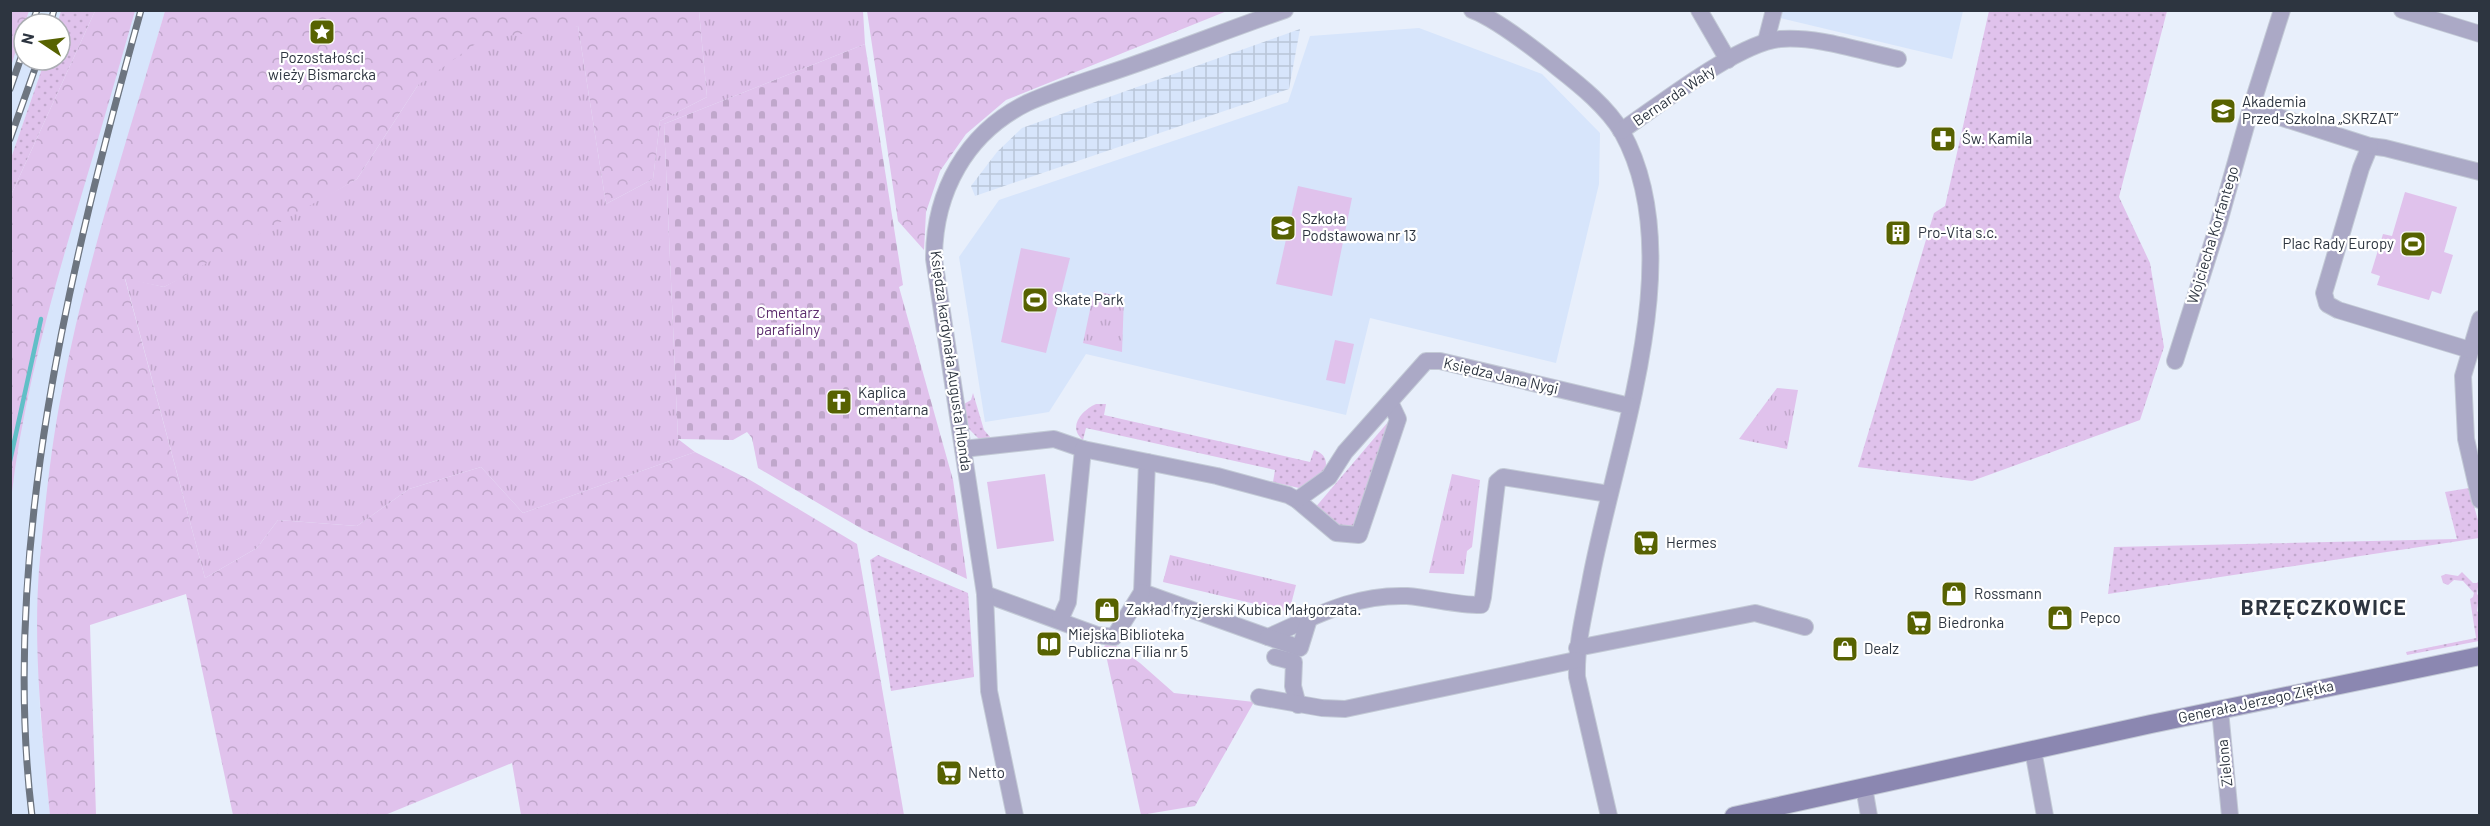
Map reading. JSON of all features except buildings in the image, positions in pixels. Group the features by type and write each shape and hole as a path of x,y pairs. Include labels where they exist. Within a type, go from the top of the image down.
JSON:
{"main road":[{"name":"Generała Jerzego Ziętka","path":"1734,816 2033,750 2480,656"}],"street":[{"name":"Księdza kardynała Augusta Hlonda","path":"985,594 934,248 937,215 952,176 984,134 1025,105 1285,10"},
{"path":"1472,10 1538,52 1578,84 1612,118 1638,165 1646,199 1651,234 1651,275 1645,330 1577,654 1577,677 1610,816"},
{"name":"Bernarda Wały","path":"1699,10 1728,60"},
{"path":"1766,41 1774,10"},
{"name":"Wojciecha Korfantego","path":"2175,361 2282,10"},
{"path":"2402,10 2480,34"},
{"name":"Bernarda Wały","path":"1621,131 1728,60 1766,41 1788,39 1817,42 1898,59"},
{"path":"2251,108 2370,146 2480,172"},
{"path":"2370,146 2324,288 2325,302 2338,310 2473,355"},
{"path":"2480,319 2473,355 2463,383 2466,439 2476,466 2480,500"},
{"name":"Księdza Jana Nygi","path":"1297,500 1329,477 1345,452 1426,361 1440,361 1630,406"},
{"path":"963,449 1054,439 1083,449 1217,476 1288,495 1336,533 1359,535 1398,419 1390,402"},
{"path":"1060,620 1068,602 1083,449"},
{"path":"1015,816 989,691 985,594 1097,635 1114,637 1142,592 1147,462"},
{"path":"1269,638 1341,604 1376,596 1409,596 1480,604 1483,597 1497,482 1503,477 1609,494"},
{"path":"1142,592 1300,648 1309,619"},
{"path":"1258,697 1298,705 1345,709 1755,613 1805,627"},
{"path":"1275,657 1294,662 1293,686 1298,705"},
{"name":"Zielona","path":"2220,710 2230,816"},
{"path":"2033,750 2045,816"},
{"path":"1864,787 1869,816"}],"shaded area":[{"path":"29,10 61,11 61,12 28,12"},
{"path":"1781,10 1963,11 1952,59 1780,18"},
{"path":"135,11 165,11 90,271 61,396 40,559 38,634 40,711 50,815 11,816 10,500 15,458 35,360 59,267"},
{"name":"Szkoła Podstawowa nr 13","path":"1419,28 1542,74 1600,133 1599,184 1556,363 1370,318 1346,415 1086,354 1049,412 985,422 959,257 999,200 1288,102 1310,36"},
{"path":"1300,29 1289,89 975,196 971,186 997,152 1022,128"},
{"path":"12,63 12,72 41,72 11,158"}],"green space":[{"path":"867,10 1227,11 1006,100 966,134 940,171 926,212 924,250 898,221"},
{"path":"10,11 29,11 12,12 11,66"},
{"path":"95,11 72,61 72,12 61,12"},
{"path":"95,11 135,11 40,343 23,421 11,500 11,195 67,72 72,72 72,61"},
{"path":"165,11 699,11 707,97 660,121 653,179 606,204 578,26 418,85 357,179 240,248 164,287 125,279 205,578 257,548 278,520 357,526 409,489 481,467 523,513 695,452 750,480 857,544 904,815 521,815 512,763 385,815 233,815 186,594 90,625 96,815 50,816 39,687 37,622 40,558 51,456 82,298"},
{"path":"699,11 863,11 865,44 664,124 678,439 695,452 523,513 481,467 409,489 357,526 278,520 257,548 205,578 125,278 164,287 357,179 418,85 481,40 578,26 606,204 653,179 660,121 707,97"},
{"path":"1989,11 2167,11 2119,197 2150,263 2164,347 2140,420 1972,481 1858,467 1934,213 1945,206"},
{"name":"Cmentarz parafialny","path":"865,44 903,285 899,287 953,480 967,579 864,530 758,468 752,438 747,432 733,440 678,439 664,124"},
{"path":"41,72 67,72 11,195 11,158"},
{"path":"1298,186 1352,198 1332,296 1276,284"},
{"name":"Plac Rady Europy","path":"2405,192 2457,207 2444,252 2453,255 2441,294 2432,291 2429,300 2377,285 2380,276 2371,273 2383,234 2392,236"},
{"name":"Skate Park","path":"1021,248 1070,258 1046,353 1001,342"},
{"path":"1094,291 1124,297 1122,352 1083,343"},
{"path":"1335,340 1354,344 1345,384 1326,380"},
{"path":"1777,388 1798,390 1787,449 1739,439"},
{"path":"973,393 984,430 991,438 979,439 969,429 964,404 971,400"},
{"path":"1096,404 1106,404 1104,415 1310,462 1314,450 1324,457 1325,470 1299,488 1273,482 1275,470 1086,428 1083,440 1078,435 1076,424 1086,410"},
{"path":"1388,422 1391,427 1358,522 1352,528 1345,529 1314,509"},
{"path":"1045,474 1054,541 997,549 987,482"},
{"path":"1452,474 1480,480 1472,547 1467,551 1464,574 1429,573"},
{"path":"2469,488 2479,524 2479,538 2108,594 2114,547 2457,539 2445,492"},
{"path":"878,555 968,593 974,677 891,691 870,560"},
{"path":"1170,555 1296,585 1289,612 1163,582"},
{"path":"2462,572 2473,583 2479,580 2477,611 2479,613 2479,641 2407,655 2406,652 2476,638 2470,599 2474,593 2463,581 2454,580 2448,585 2443,583 2441,576 2446,574 2458,576"},
{"path":"1111,642 1140,663 1174,693 1254,702 1195,806 1141,815 1104,646"}],"waterway":[{"path":"10,461 41,319"}],"railway":[{"path":"32,816 25,715 26,614 34,511 48,409 67,307 90,206 141,10"},
{"path":"10,89 16,72"},
{"path":"10,139 34,72"}],"place":[{"name":"Pozostałości wieży Bismarcka","path":"322,32"},
{"name":"Akademia Przed-Szkolna „SKRZAT”","path":"2223,111"},
{"name":"Św. Kamila","path":"1943,139"},
{"name":"Szkoła Podstawowa nr 13","path":"1283,228"},
{"name":"Pro-Vita s.c.","path":"1898,233"},
{"name":"Plac Rady Europy","path":"2413,244"},
{"name":"Skate Park","path":"1035,300"},
{"name":"Kaplica cmentarna","path":"839,402"},
{"name":"Hermes","path":"1646,543"},
{"name":"Rossmann","path":"1954,594"},
{"name":"Zakład fryzjerski Kubica Małgorzata.","path":"1107,610"},
{"name":"Pepco","path":"2060,618"},
{"name":"Biedronka","path":"1919,623"},
{"name":"Miejska Biblioteka Publiczna Filia nr 5","path":"1049,644"},
{"name":"Dealz","path":"1845,649"},
{"name":"Netto","path":"949,773"}],"district":[{"name":"BRZĘCZKOWICE","path":"2324,608"}]}
